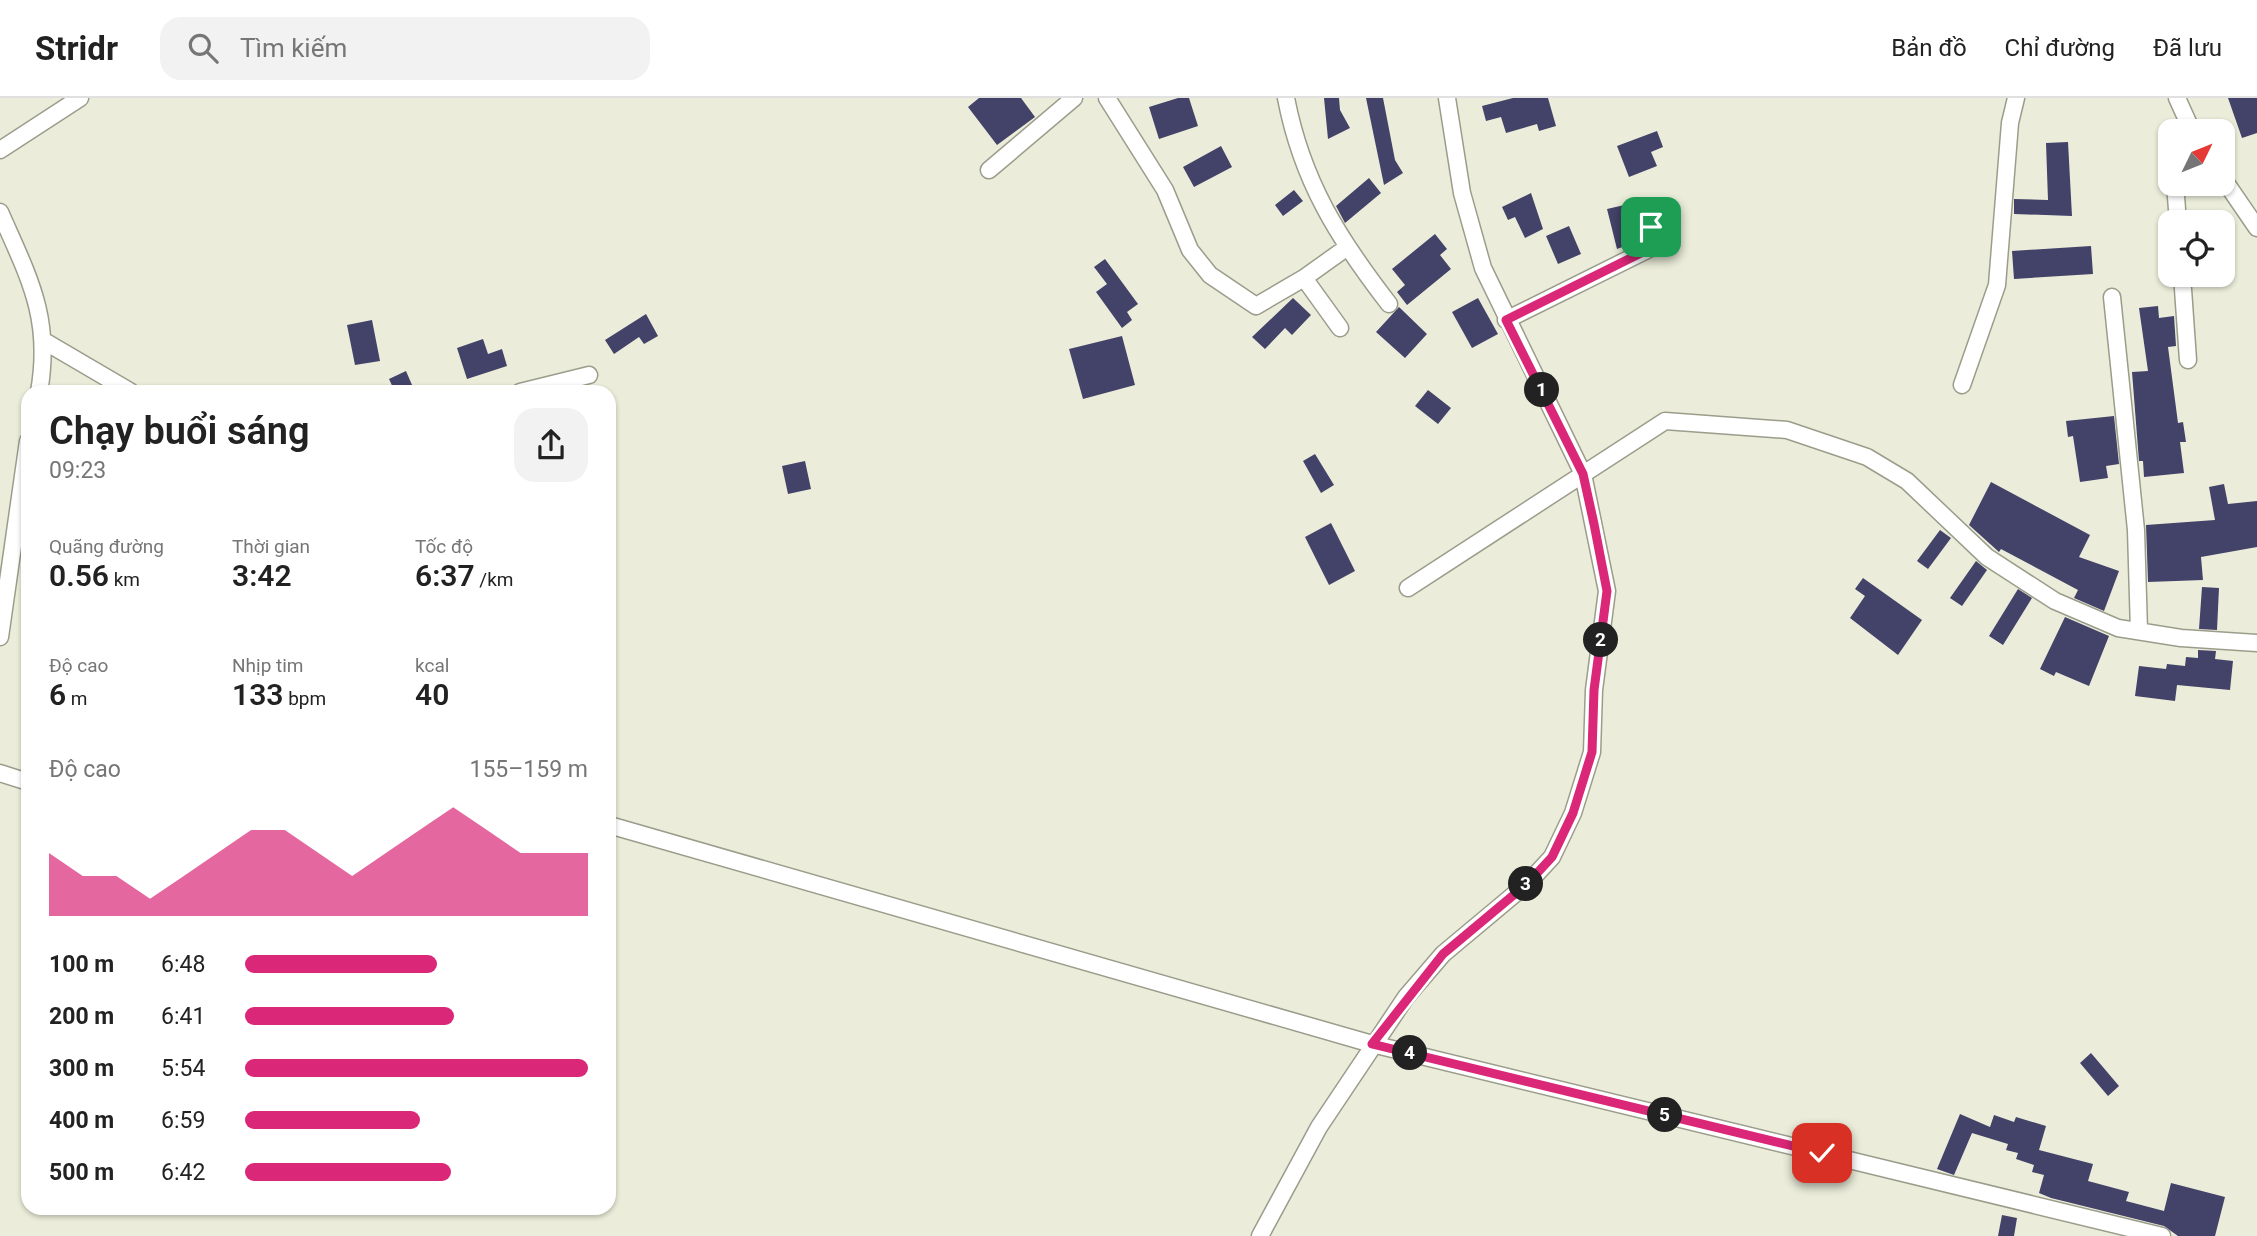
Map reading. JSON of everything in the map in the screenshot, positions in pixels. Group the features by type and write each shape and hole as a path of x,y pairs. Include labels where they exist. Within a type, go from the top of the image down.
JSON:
{"street":[{"path":"0,150 80,98"},
{"path":"989,170 1074,98"},
{"path":"1107,98 1166,190 1190,250 1210,275 1256,306 1304,278 1346,248"},
{"path":"1286,98 1294,139 1313,188 1346,248 1390,304"},
{"path":"1260,1236 1319,1127 1372,1044 1443,954 1528,883 1552,857 1573,813 1592,752 1594,690 1607,591 1583,474 1483,268 1462,193 1447,98"},
{"path":"1962,386 1997,285 2010,123 2016,98"},
{"path":"2177,98 2183,119"},
{"path":"2235,196 2257,228"},
{"path":"0,212 32,286 42,319 46,358 40,385"},
{"path":"1506,320 1649,249 1653,242 1651,227"},
{"path":"1304,278 1340,328"},
{"path":"2183,287 2188,360"},
{"path":"2112,298 2136,530 2139,631"},
{"path":"44,341 119,385"},
{"path":"548,385 589,375"},
{"path":"1408,588 1665,421 1787,430 1867,457 1907,481 1987,557 2055,601 2118,628 2257,643"},
{"path":"0,637 21,492"},
{"path":"0,772 21,780"},
{"path":"616,827 1372,1044 2162,1236"}],"building":[{"path":"979,98 1021,98 1035,117 997,145 968,107"},
{"path":"1178,98 1189,98 1198,126 1159,139 1149,107"},
{"path":"1324,98 1339,98 1340,110 1350,128 1328,139"},
{"path":"1366,98 1383,98 1395,160 1403,173 1384,185"},
{"path":"1513,98 1548,98 1556,126 1539,131 1537,124 1506,133 1501,117 1486,121 1482,106"},
{"path":"2228,98 2257,98 2257,133 2242,138"},
{"path":"1657,131 1663,147 1651,152 1657,166 1629,177 1617,146"},
{"path":"2068,142 2072,216 2014,214 2014,199 2048,200 2046,143"},
{"path":"1221,146 1232,167 1194,187 1183,167"},
{"path":"1369,178 1381,193 1345,223 1336,206"},
{"path":"1294,190 1303,201 1283,216 1275,205"},
{"path":"1531,193 1543,229 1525,238 1515,217 1508,220 1502,207"},
{"path":"1633,203 1641,240 1617,249 1607,209"},
{"path":"1569,226 1581,254 1558,264 1546,236"},
{"path":"1435,234 1447,249 1440,255 1451,269 1407,305 1397,292 1405,285 1392,269"},
{"path":"2091,246 2093,274 2014,279 2012,251"},
{"path":"1105,259 1138,304 1127,312 1132,320 1122,328 1096,292 1107,284 1094,267"},
{"path":"1293,298 1311,315 1292,335 1285,328 1265,349 1252,337"},
{"path":"1478,298 1498,334 1472,348 1452,312"},
{"path":"2158,306 2159,318 2174,316 2176,346 2168,347 2178,423 2183,422 2186,442 2180,442 2184,473 2144,477 2143,461 2139,461 2132,372 2148,371 2139,308"},
{"path":"1399,307 1427,334 1405,358 1376,332"},
{"path":"646,314 658,336 644,344 639,337 614,354 605,340"},
{"path":"372,320 380,361 355,365 347,325"},
{"path":"1122,336 1135,385 1083,399 1069,349"},
{"path":"483,339 488,354 502,349 507,366 467,379 457,348"},
{"path":"406,371 412,385 392,385 389,379"},
{"path":"1428,390 1451,408 1438,424 1415,406"},
{"path":"2114,416 2119,464 2106,466 2108,478 2080,482 2073,436 2068,437 2066,421"},
{"path":"1315,454 1334,485 1321,493 1303,461"},
{"path":"805,461 811,489 788,494 782,466"},
{"path":"1991,482 2090,535 2079,557 2119,571 2104,611 2074,598 2078,590 2001,549 1999,552 1969,525"},
{"path":"2224,484 2228,504 2257,501 2257,547 2201,557 2203,580 2148,582 2146,525 2215,520 2209,487"},
{"path":"1331,523 1355,571 1329,585 1305,537"},
{"path":"1940,530 1951,538 1928,569 1917,561"},
{"path":"1976,561 1987,570 1962,606 1950,598"},
{"path":"1863,578 1922,620 1898,655 1850,618 1865,596 1855,589"},
{"path":"2202,587 2219,588 2217,630 2199,629"},
{"path":"2018,589 2032,598 2003,645 1989,636"},
{"path":"2065,617 2109,636 2089,686 2056,672 2054,676 2040,669"},
{"path":"2198,650 2216,651 2215,659 2233,661 2230,690 2177,685 2175,701 2135,696 2139,666 2166,669 2167,664 2185,666 2186,657 2198,658"},
{"path":"2091,1053 2119,1086 2108,1096 2080,1063"},
{"path":"1960,1114 1990,1127 1994,1115 2014,1122 2016,1117 2046,1126 2039,1150 2093,1164 2088,1181 2129,1192 2126,1201 2164,1211 2171,1183 2225,1197 2215,1236 2178,1236 2164,1226 2039,1193 2044,1175 2032,1172 2034,1165 2016,1159 2018,1153 2006,1150 2008,1144 1972,1133 1954,1175 1937,1169"},
{"path":"2002,1215 2017,1218 2014,1236 1998,1236"}],"route":[{"path":"1651,227 1653,242 1649,249 1579,281 1506,320 1583,474 1607,591 1594,690 1592,752 1588,771 1573,813 1552,857 1528,883 1443,954 1406,997 1372,1044 1822,1153"}]}
